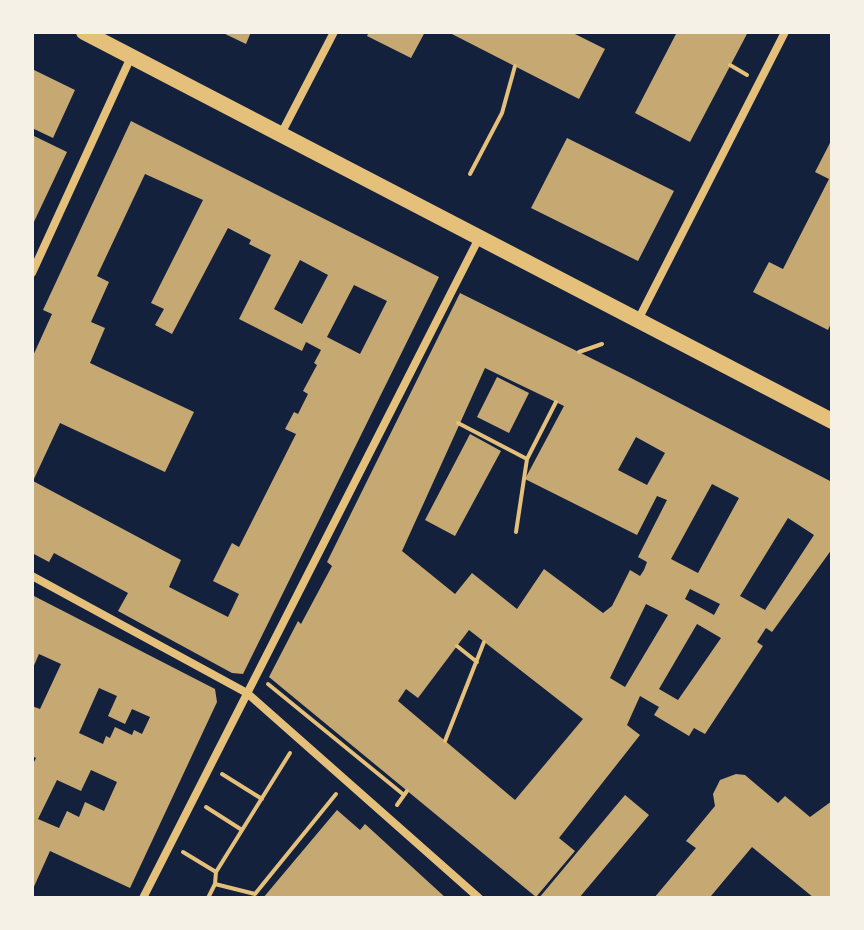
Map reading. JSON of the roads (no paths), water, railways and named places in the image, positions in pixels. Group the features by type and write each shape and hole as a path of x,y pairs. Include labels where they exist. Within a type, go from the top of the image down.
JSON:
{"main road":[{"path":"84,32 832,421"}],"street":[{"path":"281,135 334,32"},
{"path":"638,321 785,32"},
{"path":"32,273 131,57"},
{"path":"143,898 479,238"},
{"path":"32,576 247,693 479,898"}]}
